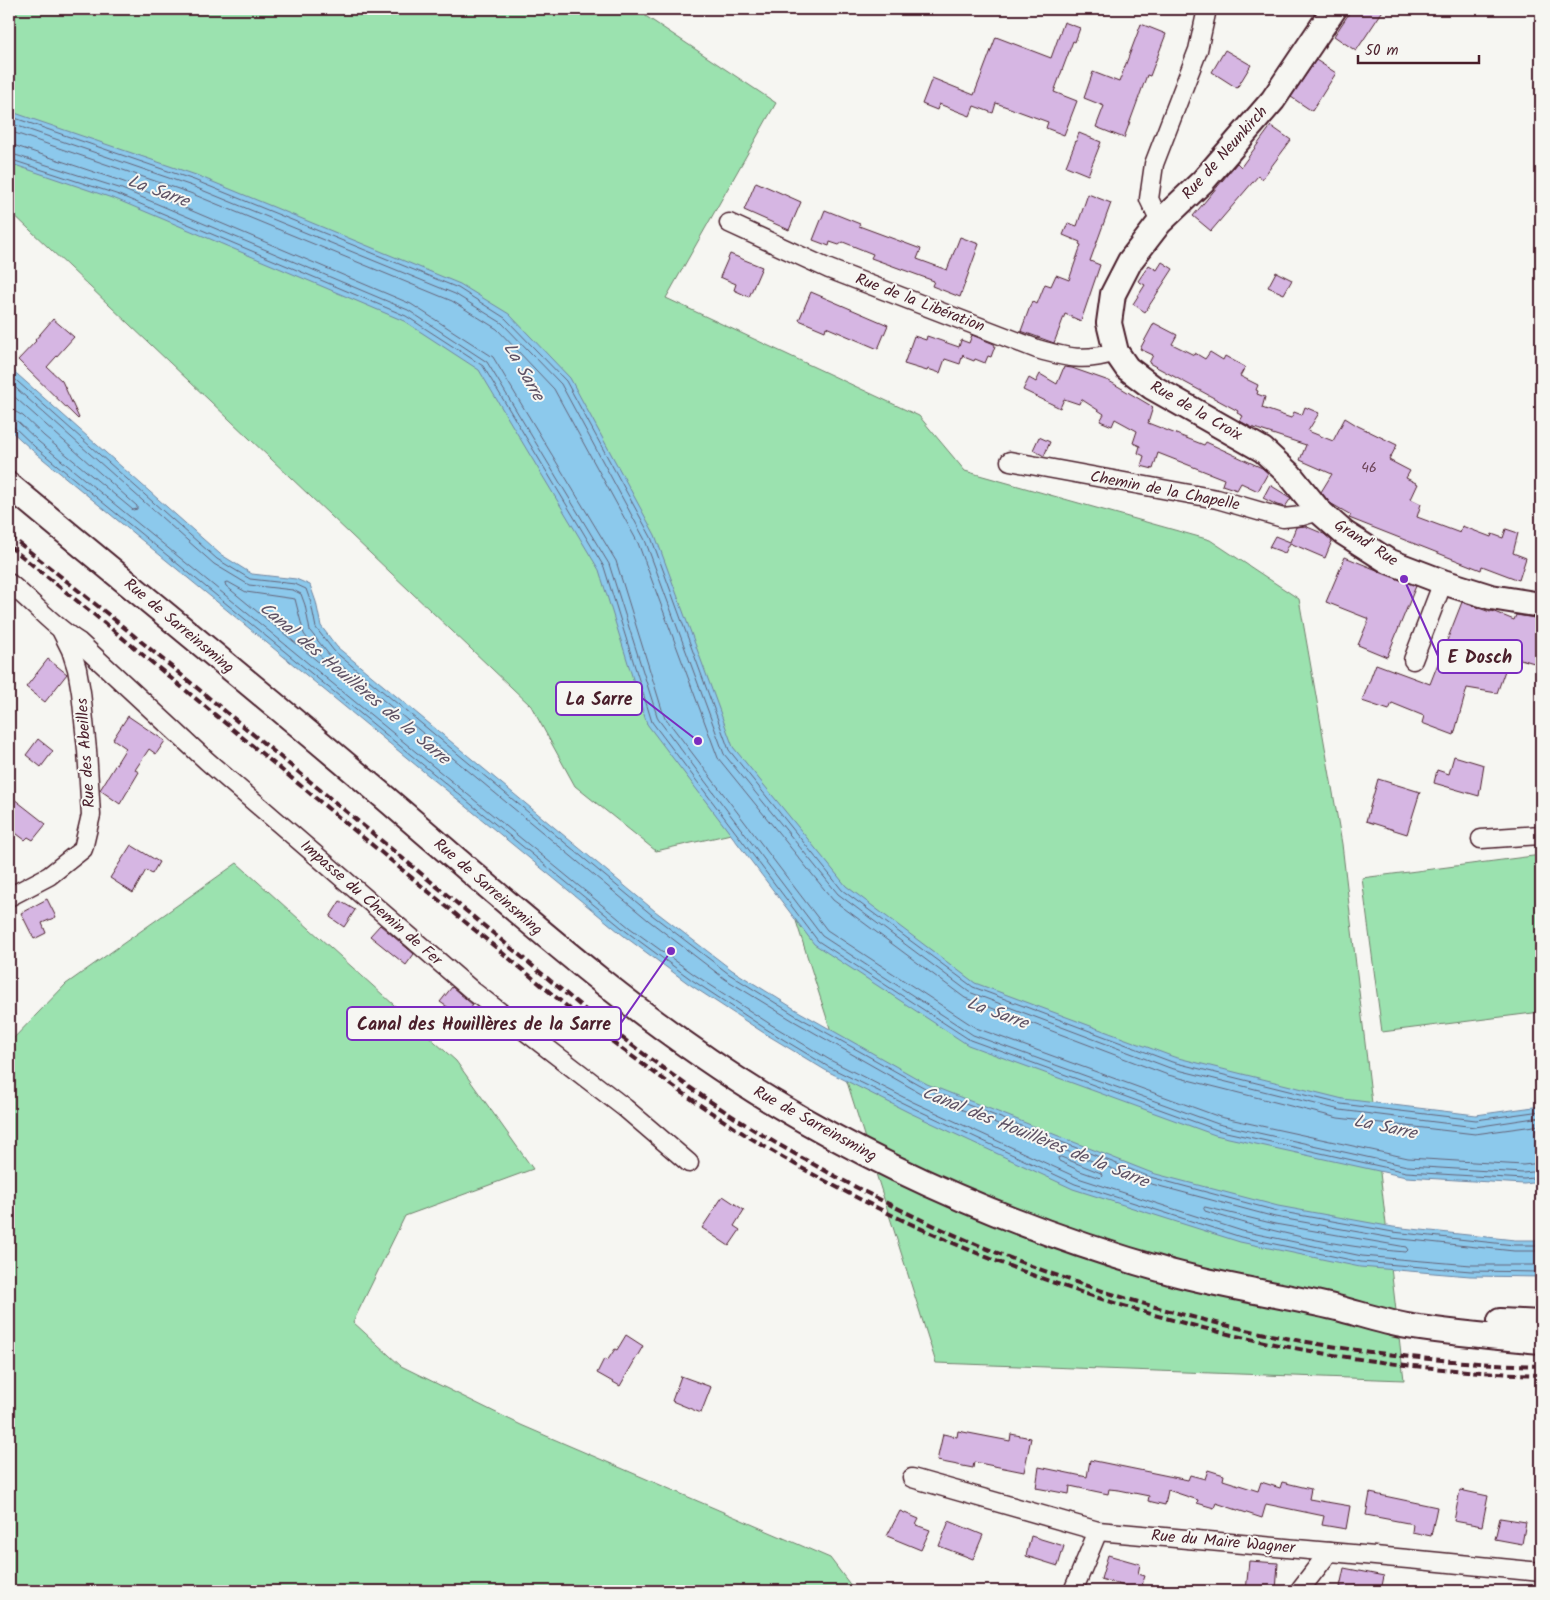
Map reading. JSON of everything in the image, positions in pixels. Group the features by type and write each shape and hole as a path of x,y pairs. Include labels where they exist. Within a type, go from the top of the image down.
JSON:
{"street":[{"path":"1160,222 1149,199 1154,164 1198,50 1207,9"},
{"name":"Rue de Neunkirch","path":"1113,294 1130,261 1160,222 1204,181 1273,100 1334,9"},
{"name":"Rue de la Libération","path":"729,223 829,269 1037,349 1068,358 1098,358 1116,352"},
{"name":"Rue de la Croix","path":"1113,294 1109,323 1116,352 1127,368 1152,387 1263,450 1290,475 1319,510"},
{"name":"Chemin de la Chapelle","path":"1010,461 1217,500 1283,518 1302,516 1319,510"},
{"name":"Rue de Sarreinsming","path":"9,485 364,780 572,958 628,1003 724,1071 820,1129 911,1176 1014,1220 1076,1243 1171,1272 1243,1290 1336,1308"},
{"name":"Grand' Rue","path":"1319,510 1344,533 1388,561 1443,582 1491,597 1541,605"},
{"path":"1413,660 1443,582"},
{"path":"9,583 30,600 62,632"},
{"name":"Rue des Abeilles","path":"9,897 49,876 83,849 91,815 81,692 71,650 62,632"},
{"name":"Impasse du Chemin de Fer","path":"62,632 79,642 207,761 474,992 625,1108 689,1163"},
{"path":"1481,840 1541,835"},
{"path":"1336,1308 1541,1324"},
{"path":"1336,1308 1376,1320 1408,1326 1541,1341"},
{"name":"Rue du Maire Wagner","path":"912,1478 1098,1531 1541,1572"},
{"path":"1073,1591 1098,1531"},
{"path":"1299,1591 1329,1552"}],"green space":[{"path":"9,9 635,9 776,103 666,298 919,416 965,471 1210,540 1299,599 1342,844 1404,1380 936,1363 766,826 656,851 575,786 531,706 9,210"},
{"path":"1541,855 1541,1012 1382,1032 1362,878"},
{"path":"237,863 456,1061 533,1169 405,1216 353,1322 401,1366 521,1425 830,1558 855,1591 9,1591 9,1043 66,984"}],"water":[{"path":"9,111 196,175 460,284 509,314 570,378 655,535 733,747 846,886 975,983 1174,1057 1343,1099 1476,1115 1541,1106 1541,1182 1524,1184 1406,1177 1215,1135 968,1045 814,944 647,724 599,570 479,370 404,321 118,200 9,163"},
{"path":"9,367 220,554 252,574 296,579 310,585 321,626 337,647 655,911 732,970 798,1011 927,1084 1152,1173 1278,1206 1393,1227 1515,1240 1541,1240 1541,1277 1470,1276 1360,1267 1240,1242 1073,1189 908,1112 825,1070 689,984 624,936 32,450 9,429"}],"building":[{"path":"1352,9 1384,9 1356,51 1334,36"},
{"path":"1064,22 1080,28 1075,42 1073,41 1054,92 1077,101 1064,135 1046,128 1048,122 996,103 993,113 974,106 970,116 939,104 937,110 922,104 932,78 974,95 996,37 1051,58"},
{"path":"1141,24 1166,34 1150,76 1147,75 1124,138 1096,127 1104,106 1084,98 1093,72 1119,82"},
{"path":"1225,50 1251,65 1237,88 1212,72"},
{"path":"1316,60 1336,73 1312,111 1291,97"},
{"path":"1271,126 1291,140 1262,179 1258,176 1211,231 1193,216 1237,163 1241,167"},
{"path":"1079,133 1101,142 1088,175 1066,166"},
{"path":"756,182 801,202 789,230 744,210"},
{"path":"1088,194 1111,203 1090,261 1100,265 1081,321 1065,314 1054,343 1021,331 1032,301 1037,304 1045,284 1051,286 1056,275 1069,280 1081,245 1079,244 1080,242 1063,235 1068,223 1077,226"},
{"path":"825,210 860,224 859,226 921,249 917,259 947,270 960,237 979,244 960,297 932,286 934,281 871,258 873,254 843,242 839,245 830,242 829,246 813,240"},
{"path":"730,254 762,267 749,297 734,290 736,284 720,277"},
{"path":"1162,262 1173,269 1145,312 1133,304 1145,285 1138,281 1149,265 1157,270"},
{"path":"1276,272 1292,280 1284,294 1268,287"},
{"path":"811,292 888,325 878,349 826,327 825,331 799,320"},
{"path":"53,319 74,337 47,367 62,381 78,419 18,360"},
{"path":"1154,323 1177,335 1172,344 1194,355 1195,353 1205,359 1210,352 1223,360 1225,356 1245,367 1240,376 1258,385 1257,394 1265,397 1262,408 1291,418 1294,412 1302,415 1305,407 1319,413 1308,431 1333,441 1345,418 1397,445 1389,460 1410,471 1406,478 1418,484 1411,499 1421,504 1417,517 1460,533 1462,526 1491,537 1492,534 1503,538 1506,529 1518,533 1513,553 1526,558 1519,580 1482,566 1481,570 1349,518 1351,515 1330,503 1321,492 1332,474 1300,460 1306,445 1251,427 1240,421 1243,416 1237,413 1238,411 1149,363 1153,355 1140,349"},
{"path":"972,335 995,346 991,357 988,356 985,363 964,357 963,354 960,364 945,359 940,373 904,364 914,336 926,340 927,336 959,347 961,340 969,343"},
{"path":"1064,367 1109,381 1153,407 1148,423 1204,445 1206,442 1262,468 1268,473 1258,491 1241,483 1237,490 1222,485 1224,479 1158,453 1153,469 1141,466 1144,456 1138,453 1140,446 1133,443 1137,431 1115,419 1112,426 1100,421 1104,414 1081,399 1079,404 1064,399 1060,408 1023,390 1029,378 1036,382 1040,374 1057,384"},
{"path":"1039,437 1050,442 1044,456 1033,450"},
{"path":"1270,485 1291,498 1285,507 1263,498"},
{"path":"1305,526 1324,534 1332,541 1325,558 1290,543 1285,553 1269,547 1275,536 1290,542 1296,527"},
{"path":"1345,557 1416,586 1387,657 1358,645 1369,619 1326,602"},
{"path":"1462,602 1514,620 1516,615 1541,619 1541,665 1517,658 1514,668 1507,665 1497,693 1467,688 1454,735 1422,723 1424,716 1392,703 1389,710 1362,701 1376,664 1430,684"},
{"path":"48,659 67,674 45,702 26,687"},
{"path":"128,716 165,741 156,754 149,749 135,770 139,772 120,804 100,790 126,748 113,739"},
{"path":"38,739 53,751 41,767 26,755"},
{"path":"1454,756 1484,765 1479,796 1434,783 1437,770 1449,774"},
{"path":"1378,779 1420,792 1407,834 1366,821"},
{"path":"9,795 46,824 33,840 28,837 25,840 9,828"},
{"path":"131,845 159,862 152,874 146,870 133,893 110,878"},
{"path":"47,899 56,917 42,923 46,933 34,939 21,913"},
{"path":"340,901 355,910 344,927 330,917"},
{"path":"380,925 414,954 406,965 370,936"},
{"path":"452,987 473,1005 464,1018 440,1002"},
{"path":"723,1196 744,1210 734,1226 740,1230 729,1246 702,1228"},
{"path":"626,1335 643,1346 620,1386 597,1373 604,1359 607,1361 615,1349 617,1350"},
{"path":"681,1376 711,1387 701,1413 672,1401"},
{"path":"958,1431 1010,1441 1011,1434 1031,1438 1024,1472 974,1462 973,1468 937,1461 943,1434 957,1437"},
{"path":"1090,1460 1188,1480 1190,1475 1205,1479 1208,1470 1224,1475 1223,1480 1258,1491 1261,1482 1280,1488 1282,1482 1311,1489 1309,1499 1350,1506 1346,1529 1322,1525 1324,1516 1266,1504 1262,1518 1216,1503 1214,1508 1197,1503 1198,1500 1168,1490 1165,1505 1148,1501 1149,1496 1119,1490 1109,1489 1108,1494 1070,1486 1069,1494 1036,1488 1039,1467 1087,1477"},
{"path":"1460,1490 1488,1496 1482,1526 1454,1521"},
{"path":"1370,1493 1437,1507 1431,1536 1412,1532 1413,1524 1366,1515"},
{"path":"900,1511 919,1519 916,1525 930,1530 921,1550 887,1536"},
{"path":"1500,1518 1526,1522 1522,1544 1495,1539"},
{"path":"949,1521 983,1535 973,1559 939,1546"},
{"path":"1031,1536 1064,1546 1058,1566 1026,1556"},
{"path":"1108,1555 1140,1564 1138,1574 1145,1576 1140,1591 1101,1579"},
{"path":"1249,1561 1278,1563 1276,1591 1246,1591"},
{"path":"1344,1568 1384,1576 1381,1591 1358,1591 1340,1587"}],"railway":[{"path":"9,535 109,615 587,1011 710,1101 762,1135 843,1180 898,1209 1013,1259 1141,1303 1206,1321 1339,1347 1474,1363 1541,1366"},
{"path":"9,546 581,1018 706,1109 784,1158 872,1205 962,1247 1055,1283 1149,1313 1245,1338 1343,1356 1441,1369 1541,1375"}],"place":[{"name":"E Dosch","path":"1404,579"},
{"name":"La Sarre","path":"698,741"},
{"name":"Canal des Houillères de la Sarre","path":"671,951"}]}
